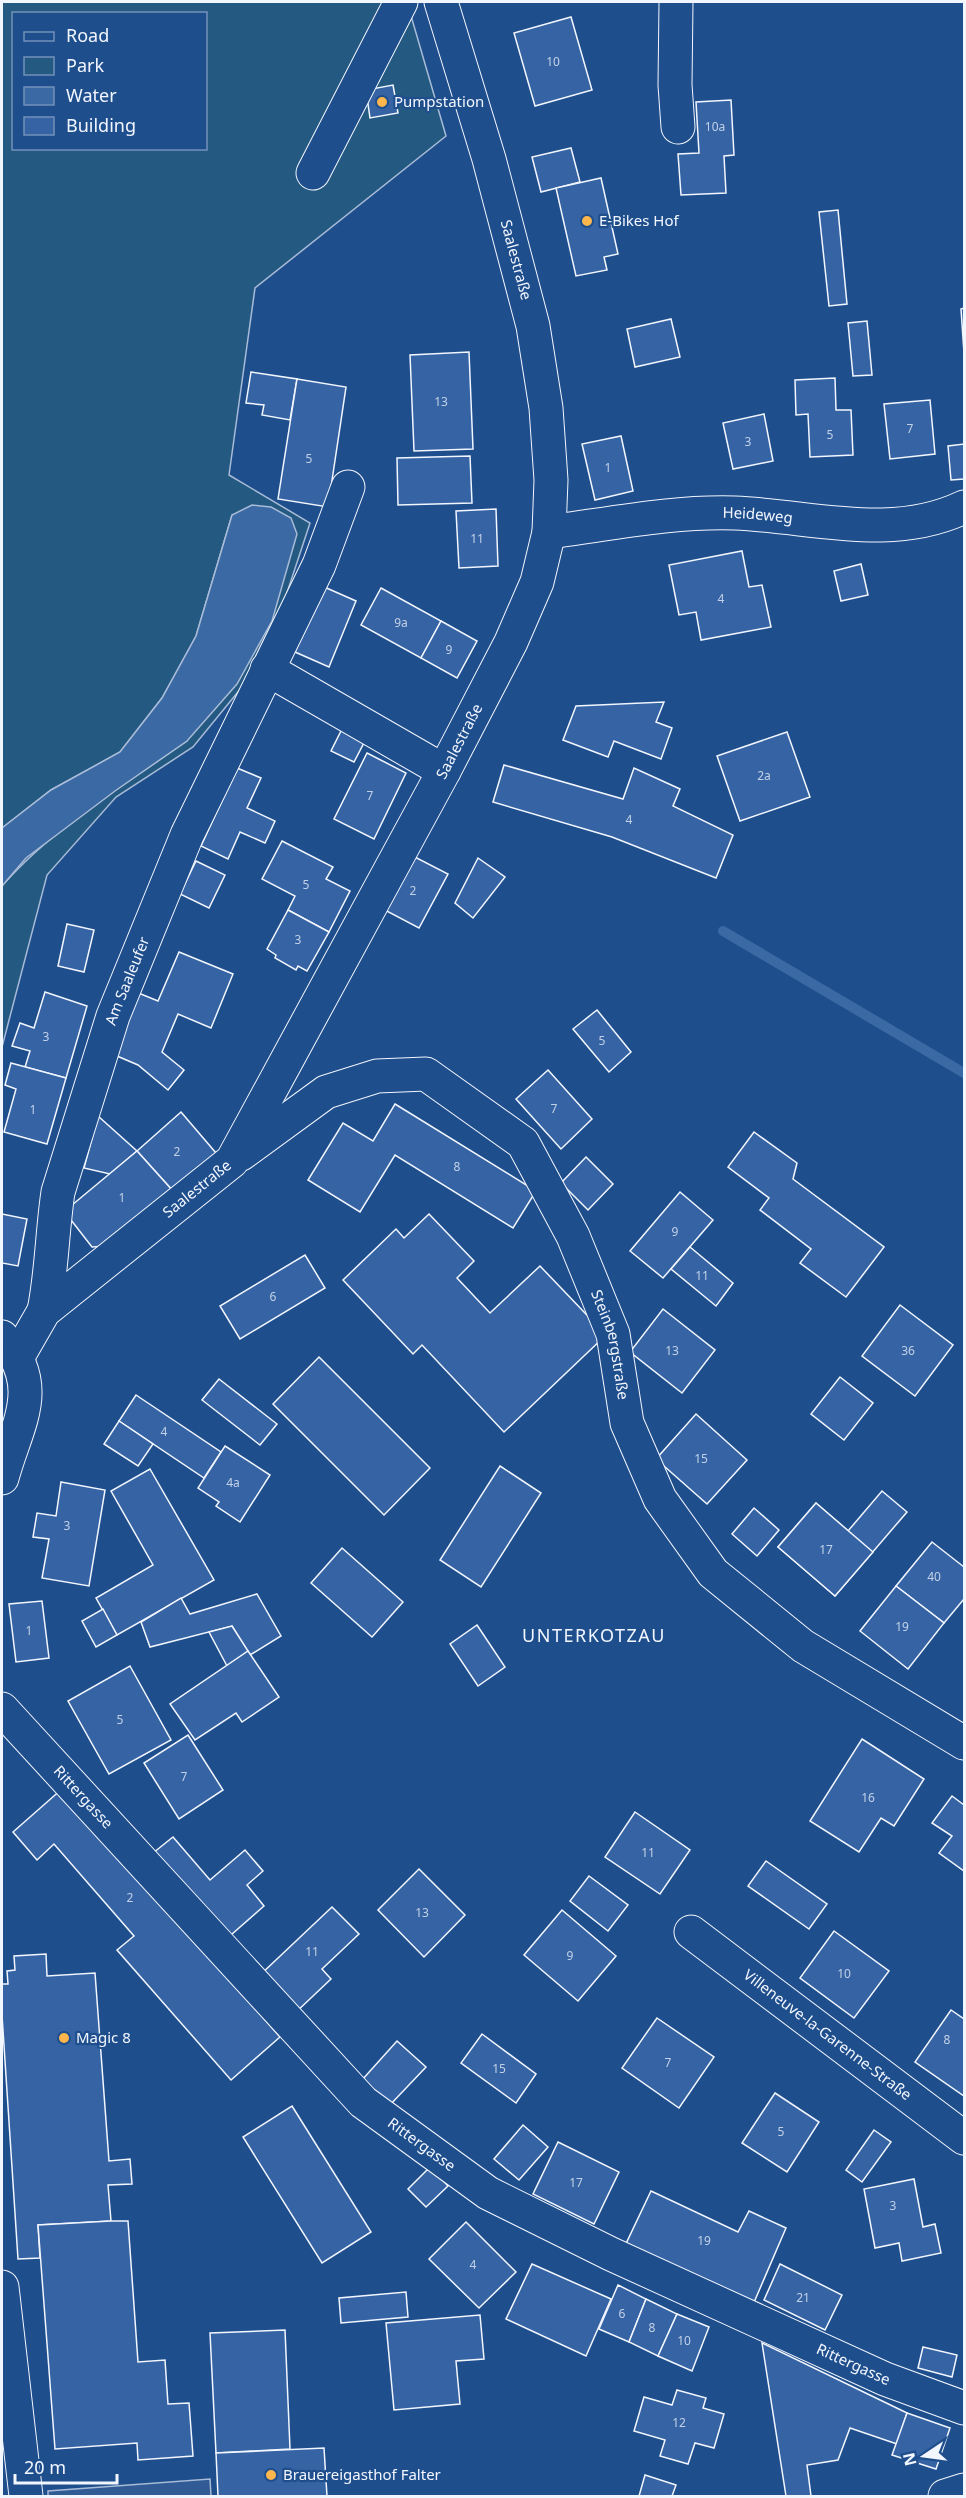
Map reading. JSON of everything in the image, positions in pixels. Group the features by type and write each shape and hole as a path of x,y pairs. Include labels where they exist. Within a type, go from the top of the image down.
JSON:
{"street":[{"path":"313,173 401,2"},
{"name":"Saalestraße","path":"9,1348 45,1311 232,1161 444,771 515,632 537,582 549,532 551,480 546,408 533,326 489,159 441,2"},
{"path":"676,2 675,85 678,128"},
{"name":"Am Saaleufer","path":"45,1311 51,1277 58,1192 113,1016 187,835 319,566 348,487"},
{"name":"Heideweg","path":"549,532 674,516 733,513 861,526 909,522 952,513 964,507"},
{"path":"267,669 444,771"},
{"name":"Steinbergstraße","path":"232,1161 326,1092 377,1076 426,1074 523,1143 573,1236 613,1334 627,1423 660,1499 713,1573 803,1646 964,1743"},
{"path":"2,1478 24,1414 25,1396 9,1348"},
{"name":"Rittergasse","path":"2,1709 363,2102 430,2151 488,2193 611,2254 885,2379 964,2409"},
{"name":"Villeneuve-la-Garenne-Straße","path":"691,1932 964,2138"},
{"path":"2,2287 26,2496"},
{"path":"945,2496 964,2490"}],"green space":[{"path":"2,2 407,2 446,136 255,288 229,475 310,523 277,623 242,687 193,747 116,797 47,875 2,1047 2,886 43,845 66,826 187,741 232,515 196,636 162,698 120,752 51,790 2,828"}],"shaded area":[{"path":"210,2479 211,2496 48,2496 48,2491"}],"water":[{"path":"252,505 271,507 291,518 297,534 272,621 237,684 187,741 115,791 26,858 2,886 2,828 51,790 120,752 162,698 196,636 232,515"}],"building":[{"path":"571,17 592,90 535,106 514,33"},
{"name":"Pumpstation","path":"393,85 398,113 370,118 366,90"},
{"path":"731,100 734,155 724,156 726,193 681,195 678,154 699,153 696,102"},
{"path":"571,148 580,182 541,192 532,157"},
{"name":"E-Bikes Hof","path":"601,178 618,254 604,257 607,270 576,276 556,188"},
{"path":"838,210 847,304 829,306 819,212"},
{"path":"964,308 964,353 961,309"},
{"path":"671,319 680,357 635,367 627,329"},
{"path":"867,321 872,375 853,376 848,323"},
{"path":"469,352 473,449 414,451 410,355"},
{"path":"251,372 297,379 290,420 262,415 264,405 246,403"},
{"path":"835,378 836,410 851,410 853,455 810,457 808,414 796,415 795,380"},
{"path":"297,379 346,387 328,507 278,499"},
{"path":"930,400 935,454 890,459 884,404"},
{"path":"764,414 773,461 733,469 723,423"},
{"path":"621,436 633,491 595,500 582,444"},
{"path":"964,444 964,479 951,480 948,446"},
{"path":"470,456 472,503 398,505 397,458"},
{"path":"496,509 498,566 459,568 456,511"},
{"path":"742,551 749,587 762,585 771,627 701,640 696,612 679,615 669,565"},
{"path":"861,564 868,595 841,601 834,571"},
{"path":"322,586 356,601 329,667 295,652"},
{"path":"381,588 441,621 421,658 361,625"},
{"path":"441,621 477,641 457,678 421,658"},
{"path":"664,702 656,722 672,728 661,759 614,741 608,757 563,740 576,706"},
{"path":"345,723 368,735 354,762 331,751"},
{"path":"787,732 810,797 740,821 717,756"},
{"path":"367,753 406,773 374,839 334,819"},
{"path":"504,765 623,799 634,768 680,789 673,806 733,835 716,878 612,837 493,802"},
{"path":"237,768 261,778 247,808 275,821 265,843 240,832 228,859 201,846"},
{"path":"282,841 333,867 326,879 350,891 329,932 288,910 295,896 262,879"},
{"path":"407,853 448,874 419,928 379,907"},
{"path":"478,858 505,877 473,918 455,903"},
{"path":"196,861 225,875 209,908 180,894"},
{"path":"288,910 329,932 307,971 298,966 296,970 275,958 276,955 267,949"},
{"path":"67,924 94,930 84,972 58,966"},
{"path":"179,952 233,974 211,1028 178,1014 162,1052 184,1070 168,1090 138,1065 110,1053 136,992 158,1001"},
{"path":"45,992 87,1006 66,1078 25,1067 30,1051 12,1046 20,1023 34,1028"},
{"path":"597,1010 631,1052 609,1072 573,1029"},
{"path":"11,1063 66,1078 47,1144 4,1132 16,1089 5,1085"},
{"path":"548,1070 592,1119 561,1149 516,1099"},
{"path":"395,1104 536,1191 513,1228 395,1155 360,1212 308,1180 343,1123 373,1141"},
{"path":"181,1112 216,1153 173,1191 137,1151"},
{"path":"98,1116 137,1151 110,1174 84,1168"},
{"path":"754,1132 797,1163 793,1179 884,1247 846,1297 800,1263 811,1249 760,1210 769,1198 728,1167"},
{"path":"137,1151 173,1191 108,1246 92,1247 71,1220 72,1205"},
{"path":"586,1157 613,1184 588,1210 561,1183"},
{"path":"680,1192 713,1220 663,1278 630,1251"},
{"path":"2,1214 27,1219 18,1266 2,1263"},
{"path":"429,1214 474,1261 457,1278 490,1313 540,1266 606,1335 504,1432 422,1345 413,1354 343,1280 396,1229 404,1238"},
{"path":"690,1247 733,1283 716,1306 671,1269"},
{"path":"305,1255 325,1288 240,1339 220,1306"},
{"path":"900,1305 953,1345 915,1396 862,1356"},
{"path":"663,1309 715,1350 682,1393 630,1352"},
{"path":"319,1357 430,1468 384,1515 273,1404"},
{"path":"840,1377 873,1403 844,1440 811,1414"},
{"path":"219,1379 277,1424 260,1445 202,1400"},
{"path":"136,1395 221,1452 204,1478 119,1421"},
{"path":"696,1414 747,1460 707,1504 656,1459"},
{"path":"119,1421 153,1444 138,1466 104,1444"},
{"path":"225,1446 270,1475 240,1522 216,1506 219,1502 198,1488"},
{"path":"500,1466 541,1493 481,1587 440,1560"},
{"path":"150,1469 214,1580 117,1635 96,1598 153,1565 111,1491"},
{"path":"61,1482 105,1490 89,1586 42,1578 49,1539 33,1537 37,1513 56,1516"},
{"path":"882,1491 907,1512 835,1596 778,1547 816,1503 848,1531"},
{"path":"816,1503 873,1552 835,1596 778,1547"},
{"path":"754,1508 779,1530 757,1556 732,1534"},
{"path":"932,1542 964,1567 964,1599 944,1623 896,1586"},
{"path":"342,1548 403,1602 372,1637 311,1583"},
{"path":"896,1586 944,1623 908,1669 860,1631"},
{"path":"257,1594 281,1636 250,1655 232,1626 150,1647 141,1622 181,1598 190,1614"},
{"path":"42,1601 49,1658 16,1662 9,1604"},
{"path":"103,1609 117,1635 96,1647 82,1621"},
{"path":"477,1625 505,1667 478,1686 450,1644"},
{"path":"232,1626 248,1651 227,1666 209,1632"},
{"path":"248,1651 279,1697 242,1722 236,1713 195,1740 170,1704"},
{"path":"130,1666 171,1740 109,1774 68,1701"},
{"path":"188,1735 223,1790 179,1819 144,1763"},
{"path":"862,1739 924,1779 894,1826 881,1818 859,1852 810,1821"},
{"path":"63,1788 280,2037 231,2080 117,1950 134,1936 54,1844 37,1860 13,1832"},
{"path":"952,1796 964,1805 964,1871 939,1853 952,1836 932,1823"},
{"path":"635,1812 690,1850 660,1894 605,1857"},
{"path":"173,1837 210,1880 245,1850 263,1871 247,1885 264,1906 223,1942 148,1857"},
{"path":"766,1861 827,1904 809,1929 748,1886"},
{"path":"419,1869 465,1915 424,1957 378,1910"},
{"path":"589,1876 628,1905 608,1931 570,1901"},
{"path":"332,1907 359,1934 322,1969 331,1979 294,2014 259,1976"},
{"path":"562,1910 616,1956 578,2001 524,1955"},
{"path":"834,1931 889,1971 854,2018 800,1978"},
{"path":"46,1954 47,1976 95,1973 109,2161 130,2159 132,2184 108,2185 111,2221 38,2225 40,2258 18,2259 2,2015 2,1984 8,1984 7,1971 15,1970 14,1956"},
{"path":"951,2010 964,2019 964,2096 915,2062"},
{"path":"657,2018 714,2057 679,2108 622,2068"},
{"path":"482,2034 536,2074 516,2103 461,2063"},
{"path":"397,2041 426,2067 389,2106 362,2080"},
{"path":"775,2093 819,2122 787,2172 742,2143"},
{"path":"292,2106 371,2232 322,2263 243,2137"},
{"path":"523,2125 548,2147 519,2180 494,2159"},
{"path":"874,2130 891,2142 862,2182 846,2170"},
{"path":"558,2142 619,2172 594,2224 533,2194"},
{"path":"430,2167 448,2186 426,2207 408,2189"},
{"path":"914,2179 923,2227 935,2224 941,2253 902,2261 899,2243 875,2248 864,2189"},
{"path":"651,2191 738,2232 749,2211 786,2228 752,2307 623,2250"},
{"path":"128,2221 138,2362 165,2360 168,2404 189,2403 193,2456 138,2460 137,2443 55,2449 38,2225"},
{"path":"466,2222 516,2272 479,2308 429,2259"},
{"path":"532,2264 611,2299 586,2356 506,2319"},
{"path":"780,2264 842,2295 825,2330 764,2300"},
{"path":"618,2285 646,2299 629,2342 599,2329"},
{"path":"406,2292 408,2317 341,2323 339,2298"},
{"path":"646,2299 677,2314 658,2356 629,2342"},
{"path":"677,2314 709,2327 692,2371 658,2356"},
{"path":"480,2315 484,2359 456,2361 460,2404 394,2410 386,2323"},
{"path":"285,2330 290,2449 216,2453 210,2333"},
{"path":"762,2343 907,2413 897,2444 850,2428 838,2460 807,2465 811,2496 786,2496"},
{"path":"923,2347 957,2355 952,2377 918,2368"},
{"path":"677,2390 706,2398 703,2408 724,2414 714,2448 695,2443 688,2464 660,2456 665,2440 634,2431 644,2397 672,2405"},
{"path":"907,2413 950,2428 936,2469 892,2455"},
{"name":"Brauereigasthof Falter","path":"324,2448 327,2496 218,2496 216,2453"},
{"path":"645,2475 676,2485 672,2496 639,2496"}],"waterway":[{"path":"723,931 964,1073"}],"place":[{"name":"Pumpstation","path":"382,102"},
{"name":"E-Bikes Hof","path":"587,221"},
{"name":"Magic 8","path":"64,2038"},
{"name":"Brauereigasthof Falter","path":"271,2475"}],"district":[{"name":"UNTERKOTZAU","path":"594,1636"}]}
